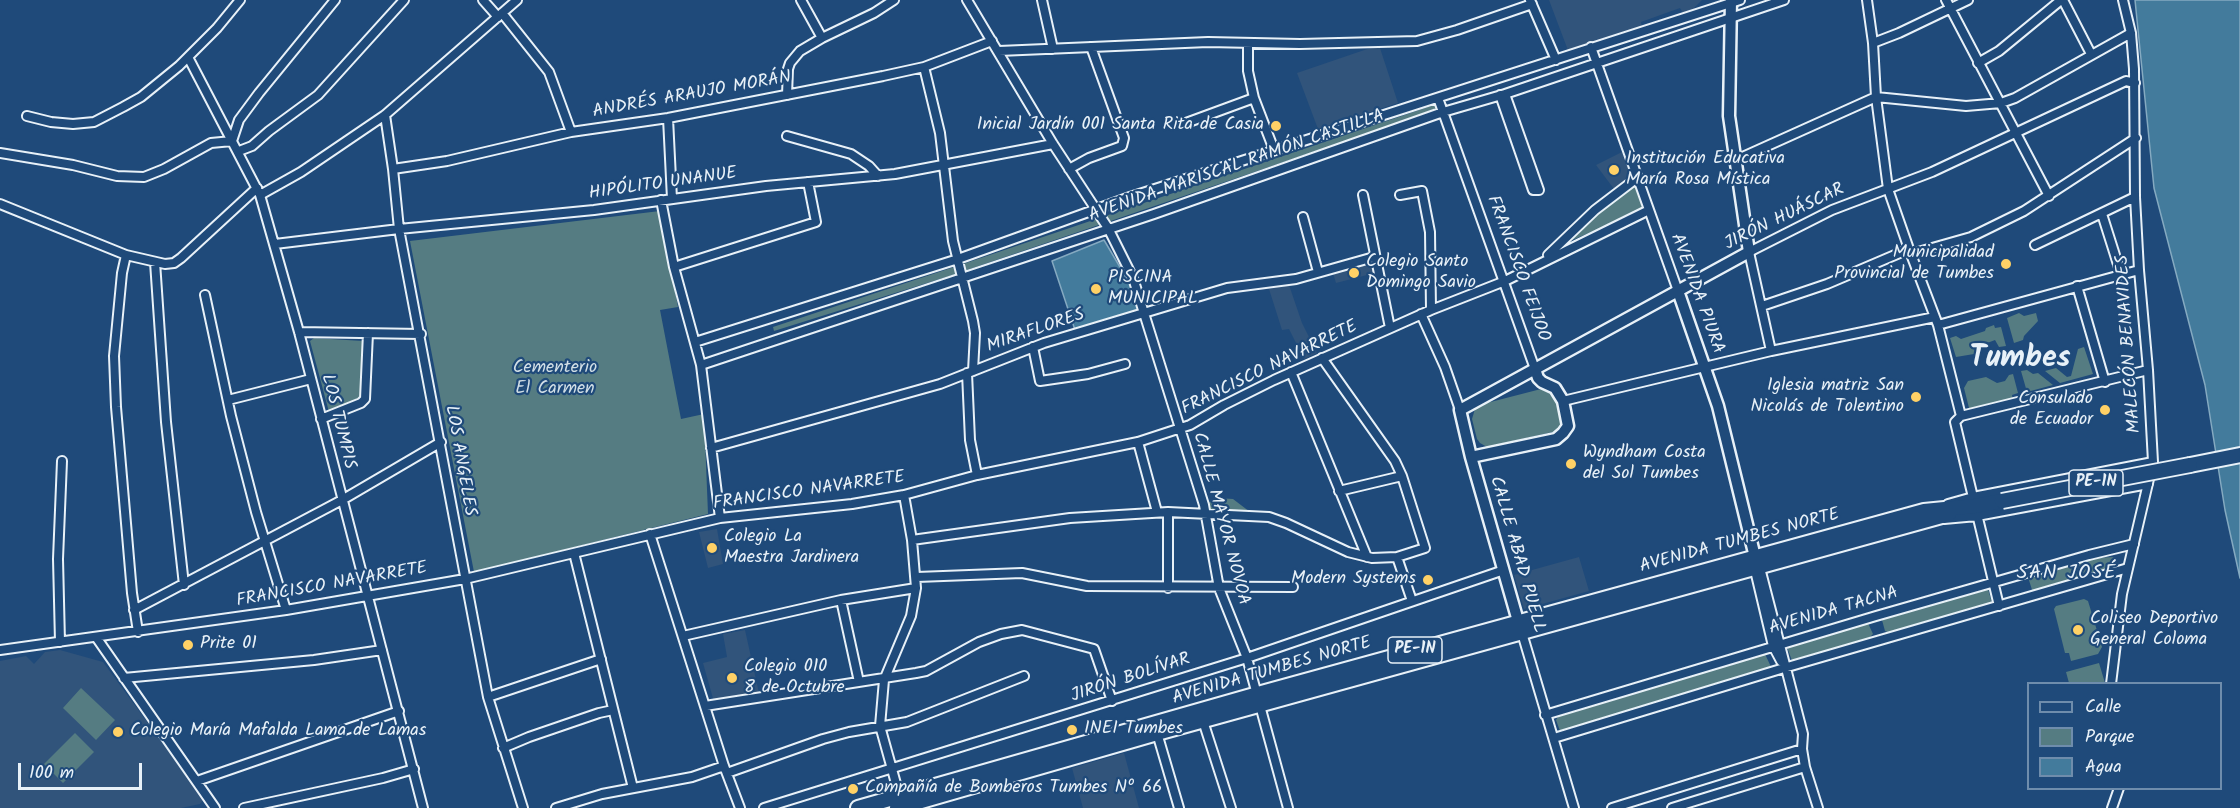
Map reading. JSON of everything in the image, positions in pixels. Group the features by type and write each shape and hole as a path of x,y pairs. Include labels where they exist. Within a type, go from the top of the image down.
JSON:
{"highway":[{"name":"AVENIDA TUMBES NORTE","path":"900,805 1259,700 1926,516 2240,455"},
{"name":"AVENIDA TUMBES NORTE","path":"858,808 900,805 1203,721 1259,700"}],"main road":[{"path":"1734,1 1731,19 1729,116 1749,252"},
{"name":"JIRÓN HUÁSCAR","path":"1460,410 1749,252"},
{"name":"AVENIDA PIURA","path":"1678,291 1718,406 1756,564"},
{"name":"FRANCISCO FEIJOO","path":"1535,369 1538,378 1555,388 1563,401"},
{"path":"1471,458 1556,439 1568,426 1563,401"},
{"name":"CALLE ABAD PUELL","path":"1460,410 1471,458 1520,627"}],"street":[{"path":"27,116 73,124 94,122 141,97 189,57 240,0"},
{"path":"0,153 73,165 117,176 144,177 164,169 211,143 232,141 239,120 336,0"},
{"path":"238,151 252,146 318,95 404,0"},
{"path":"483,0 500,15 549,72 571,132"},
{"path":"0,204 126,255 165,264 174,263 258,192 301,172 385,115 516,0"},
{"path":"801,0 822,38"},
{"name":"CALLE MAYOR NOVOA","path":"967,0 1053,144 1108,228 1133,278 1205,514 1219,588 1247,658 1288,808"},
{"path":"1042,0 1053,49"},
{"name":"AVENIDA MARISCAL RAMÓN CASTILLA","path":"701,365 1154,214 1443,112 1784,0"},
{"path":"1867,0 1888,189 1937,321 1975,506 1999,606"},
{"path":"1946,0 2049,196"},
{"path":"1873,43 1968,0"},
{"path":"1978,63 1999,51 2062,0 2091,54"},
{"name":"MALECÓN BENAVIDES","path":"2111,682 2122,594 2153,462 2135,197 2135,83 2131,33 2123,0"},
{"path":"787,95 786,84 790,63 800,51 874,13 891,1"},
{"name":"AVENIDA MARISCAL RAMÓN CASTILLA","path":"696,342 958,259 1130,197 1734,1"},
{"path":"999,51 1208,42 1300,45 1417,40 1457,30 1531,2 1556,60"},
{"path":"1736,160 1876,97 1966,106 2001,103 2015,98 2131,33"},
{"name":"ANDRÉS ARAUJO MORÁN","path":"393,169 447,161 571,132 668,118 924,67 992,41"},
{"path":"1248,44 1248,71 1254,98 1274,150"},
{"path":"1070,169 1122,146 1124,138 1091,47"},
{"name":"AVENIDA PIURA","path":"1591,47 1678,291"},
{"name":"LOS TUMPIS","path":"189,57 258,192 275,244 423,808"},
{"path":"924,67 940,133 953,241 975,333 970,372 970,440 977,475"},
{"name":"JIRÓN HUÁSCAR","path":"1749,252 1832,210 1932,172 2126,81 2135,83"},
{"path":"1503,94 1539,190 1533,190 1503,94"},
{"path":"1186,123 1254,98"},
{"name":"FRANCISCO FEIJOO","path":"1438,98 1535,369"},
{"name":"LOS ANGELES","path":"385,115 399,229 421,334 488,697 523,808"},
{"path":"668,118 672,199"},
{"path":"787,136 851,154 869,166 878,176"},
{"path":"1762,306 1910,252 1971,237 2049,196 2136,138"},
{"name":"HIPÓLITO UNANUE","path":"275,244 594,210 808,182 878,176 944,166 1053,144"},
{"path":"1542,261 1595,210 1637,178"},
{"path":"674,267 816,222 808,182"},
{"path":"1400,195 1422,191 1430,232 1431,309"},
{"path":"1363,195 1389,328"},
{"path":"2035,245 2135,197"},
{"path":"661,200 674,267 701,365 720,518"},
{"name":"FRANCISCO NAVARRETE","path":"0,650 286,610 465,579 720,518 843,506 904,495 977,475 1138,442 1180,429 1291,372 1431,309 1505,281 1649,210"},
{"path":"2102,214 2121,274"},
{"path":"1303,217 1318,272"},
{"path":"1749,252 1771,351"},
{"path":"126,255 114,356 116,407 134,610 138,632"},
{"name":"MIRAFLORES","path":"711,448 940,384 1033,347 1227,288 1278,282 1374,257"},
{"path":"155,262 166,422 184,585"},
{"path":"1563,401 1771,351 1937,321 2139,270"},
{"path":"2077,286 2106,382"},
{"path":"205,295 256,512 286,610"},
{"name":"CALLE ABAD PUELL","path":"1421,314 1445,367 1460,410"},
{"path":"299,332 421,334"},
{"path":"321,419 361,403 365,399 368,333"},
{"path":"1033,347 1040,381 1088,375 1125,364"},
{"path":"912,540 1070,518 1168,512 1269,517 1348,552 1367,557 1397,557 1425,548 1395,461 1322,358"},
{"path":"1958,419 2148,370"},
{"path":"1291,372 1367,557"},
{"path":"228,400 311,379"},
{"path":"134,610 342,500 441,442"},
{"path":"1138,442 1157,512"},
{"path":"60,642 58,559 62,461"},
{"path":"1975,506 2153,462"},
{"path":"1339,491 1402,476"},
{"path":"1975,506 2148,484"},
{"path":"900,805 880,726 884,680 911,616 916,588 912,540 904,495"},
{"path":"1168,512 1168,588"},
{"path":"651,534 725,769 740,808"},
{"name":"AVENIDA TACNA","path":"1545,715 1993,582 2134,544"},
{"path":"574,553 633,788"},
{"path":"1397,557 1412,601"},
{"name":"AVENIDA PIURA","path":"1756,564 1803,734 1802,749 1805,768 1818,808"},
{"path":"1554,738 1784,668 2128,568"},
{"name":"JIRÓN BOLÍVAR","path":"764,808 1247,658 1504,570"},
{"path":"916,577 1022,573 1087,586 1293,587"},
{"path":"683,636 841,600 916,588"},
{"path":"841,600 859,682"},
{"name":"CALLE ABAD PUELL","path":"1520,627 1574,808"},
{"path":"705,706 884,680 926,671 979,642 1022,630 1094,649 1112,701"},
{"path":"96,637 215,808"},
{"path":"124,678 314,660 382,650"},
{"path":"488,697 601,659"},
{"path":"556,808 602,794 725,769 823,739 907,722 1024,676"},
{"path":"503,748 599,712 613,710"},
{"path":"197,781 399,711"},
{"path":"1203,721 1231,808"},
{"path":"1157,733 1179,808"},
{"path":"1612,808 1802,749"},
{"path":"1672,808 1805,768"},
{"path":"244,808 383,778 414,769"},
{"path":"2112,808 2119,790"}],"shaded area":[{"path":"1549,0 1702,0 1693,9 1683,13 1680,8 1641,22 1642,29 1569,53"},
{"path":"1379,45 1398,103 1318,129 1297,73"},
{"name":"Institución Educativa María Rosa Mística","path":"1622,152 1631,176 1614,189 1596,165"},
{"name":"Colegio Santo Domingo Savio","path":"1372,262 1375,273 1336,283 1333,273"},
{"path":"1289,285 1302,323 1317,353 1304,359 1289,329 1282,330 1269,289"},
{"name":"Colegio La Maestra Jardinera","path":"717,529 723,564 708,568 699,532"},
{"path":"1579,557 1589,591 1524,609 1514,575"},
{"name":"Colegio 010 8 de Octubre","path":"745,630 759,693 714,702 703,663 727,657 723,634"},
{"name":"Colegio María Mafalda Lama de Lamas","path":"60,650 103,662 204,799 200,804 181,808 0,808 0,661 26,656 34,664 45,652"},
{"path":"1124,753 1139,808 1083,808 1072,768"}],"green space":[{"path":"1440,103 1442,108 961,272 960,265"},
{"path":"1633,184 1643,210 1568,241 1568,237"},
{"name":"Cementerio El Carmen","path":"660,211 678,307 660,310 681,419 704,414 708,514 474,572 410,241"},
{"path":"957,266 959,273 774,331 773,327"},
{"path":"2019,313 2024,316 2036,313 2038,321 2023,340 2014,343 2007,318"},
{"path":"1994,325 1995,328 2001,327 2006,346 1999,347 1995,340 1982,345 1974,354 1956,357 1950,338 1956,336 1961,339 1985,331 1986,328"},
{"path":"314,338 363,341 360,401 329,412 310,341"},
{"path":"2084,347 2093,374 2060,383 2045,371 2056,368 2067,377 2071,376 2078,349"},
{"path":"2027,370 2033,374 2038,373 2053,385 2027,392 2021,371"},
{"path":"2013,374 2018,393 2012,395 2013,401 1973,411 1969,408 1964,388 1968,381 1986,377 1997,383 2005,381 2009,375"},
{"path":"1541,389 1556,394 1564,424 1557,431 1487,447 1480,443 1472,419 1479,405"},
{"path":"1217,498 1233,499 1254,515 1205,514 1204,505"},
{"path":"2115,557 2117,562 2115,565 2097,575 2033,593 2028,577 2093,558"},
{"path":"1988,589 1992,603 1890,633 1885,631 1882,620 1885,616"},
{"name":"Coliseo Deportivo General Coloma","path":"2084,599 2088,601 2102,647 2098,654 2071,661 2069,653 2065,653 2054,609 2056,606"},
{"path":"1867,621 1873,634 1868,639 1792,660 1788,644"},
{"path":"1765,654 1772,669 1563,732 1560,731 1556,720 1559,715"},
{"path":"2099,663 2105,682 2069,682 2066,672"},
{"path":"81,688 115,720 96,740 63,708"},
{"path":"75,733 94,752 63,783 44,764"}],"water":[{"path":"2135,0 2240,0 2240,578 2225,510 2205,385 2154,188"},
{"name":"PISCINA MUNICIPAL","path":"1104,240 1130,284 1140,315 1076,333 1052,261"}],"place":[{"name":"Inicial Jardín 001 Santa Rita de Casia","path":"1276,126"},
{"name":"Institución Educativa María Rosa Mística","path":"1614,170"},
{"name":"Municipalidad Provincial de Tumbes","path":"2006,264"},
{"name":"Colegio Santo Domingo Savio","path":"1354,273"},
{"name":"PISCINA MUNICIPAL","path":"1096,289"},
{"name":"Iglesia matriz San Nicolás de Tolentino","path":"1916,397"},
{"name":"Consulado de Ecuador","path":"2105,410"},
{"name":"Wyndham Costa del Sol Tumbes","path":"1571,464"},
{"name":"Colegio La Maestra Jardinera","path":"712,548"},
{"name":"Modern Systems","path":"1428,580"},
{"name":"Coliseo Deportivo General Coloma","path":"2078,630"},
{"name":"Prite 01","path":"188,645"},
{"name":"Colegio 010 8 de Octubre","path":"732,678"},
{"name":"INEI Tumbes","path":"1072,730"},
{"name":"Colegio María Mafalda Lama de Lamas","path":"118,732"},
{"name":"Compañía de Bomberos Tumbes Nº 66","path":"853,789"}],"district":[{"name":"Tumbes","path":"2020,361"},
{"name":"SAN JOSÉ","path":"2067,575"}]}
